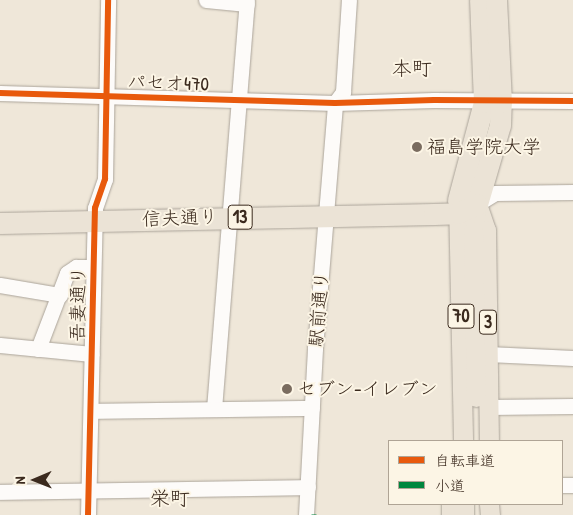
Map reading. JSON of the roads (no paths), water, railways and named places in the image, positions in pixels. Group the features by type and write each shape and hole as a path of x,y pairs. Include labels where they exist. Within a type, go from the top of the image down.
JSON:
{"highway":[{"path":"464,206 500,124 493,102 480,0"},
{"path":"493,102 496,0"},
{"name":"信夫通り","path":"0,223 95,215 464,206"},
{"name":"信夫通り","path":"0,211 95,215"}],"main road":[{"name":"3","path":"464,206 486,230 489,407 470,438 449,231 464,206"},
{"name":"70","path":"464,206 473,230 470,438"}],"street":[{"name":"吾妻通り","path":"88,515 95,215 105,179 108,0"},
{"path":"206,0 247,2 214,408"},
{"name":"駅前通り","path":"306,515 312,408 335,103 342,92 349,0"},
{"name":"パセオ470","path":"0,93 335,103 434,100 493,102 573,101"},
{"path":"464,206 495,193 573,192"},
{"path":"38,348 67,273 76,267 93,267"},
{"path":"0,285 60,295"},
{"path":"0,345 92,354"},
{"path":"488,354 573,358"},
{"path":"489,407 573,406"},
{"path":"90,411 312,408"},
{"path":"0,492 308,487"}],"place":[{"name":"福島学院大学","path":"417,147"},
{"name":"セブン-イレブン","path":"287,389"}],"district":[{"name":"本町","path":"412,67"},
{"name":"栄町","path":"170,497"}]}
